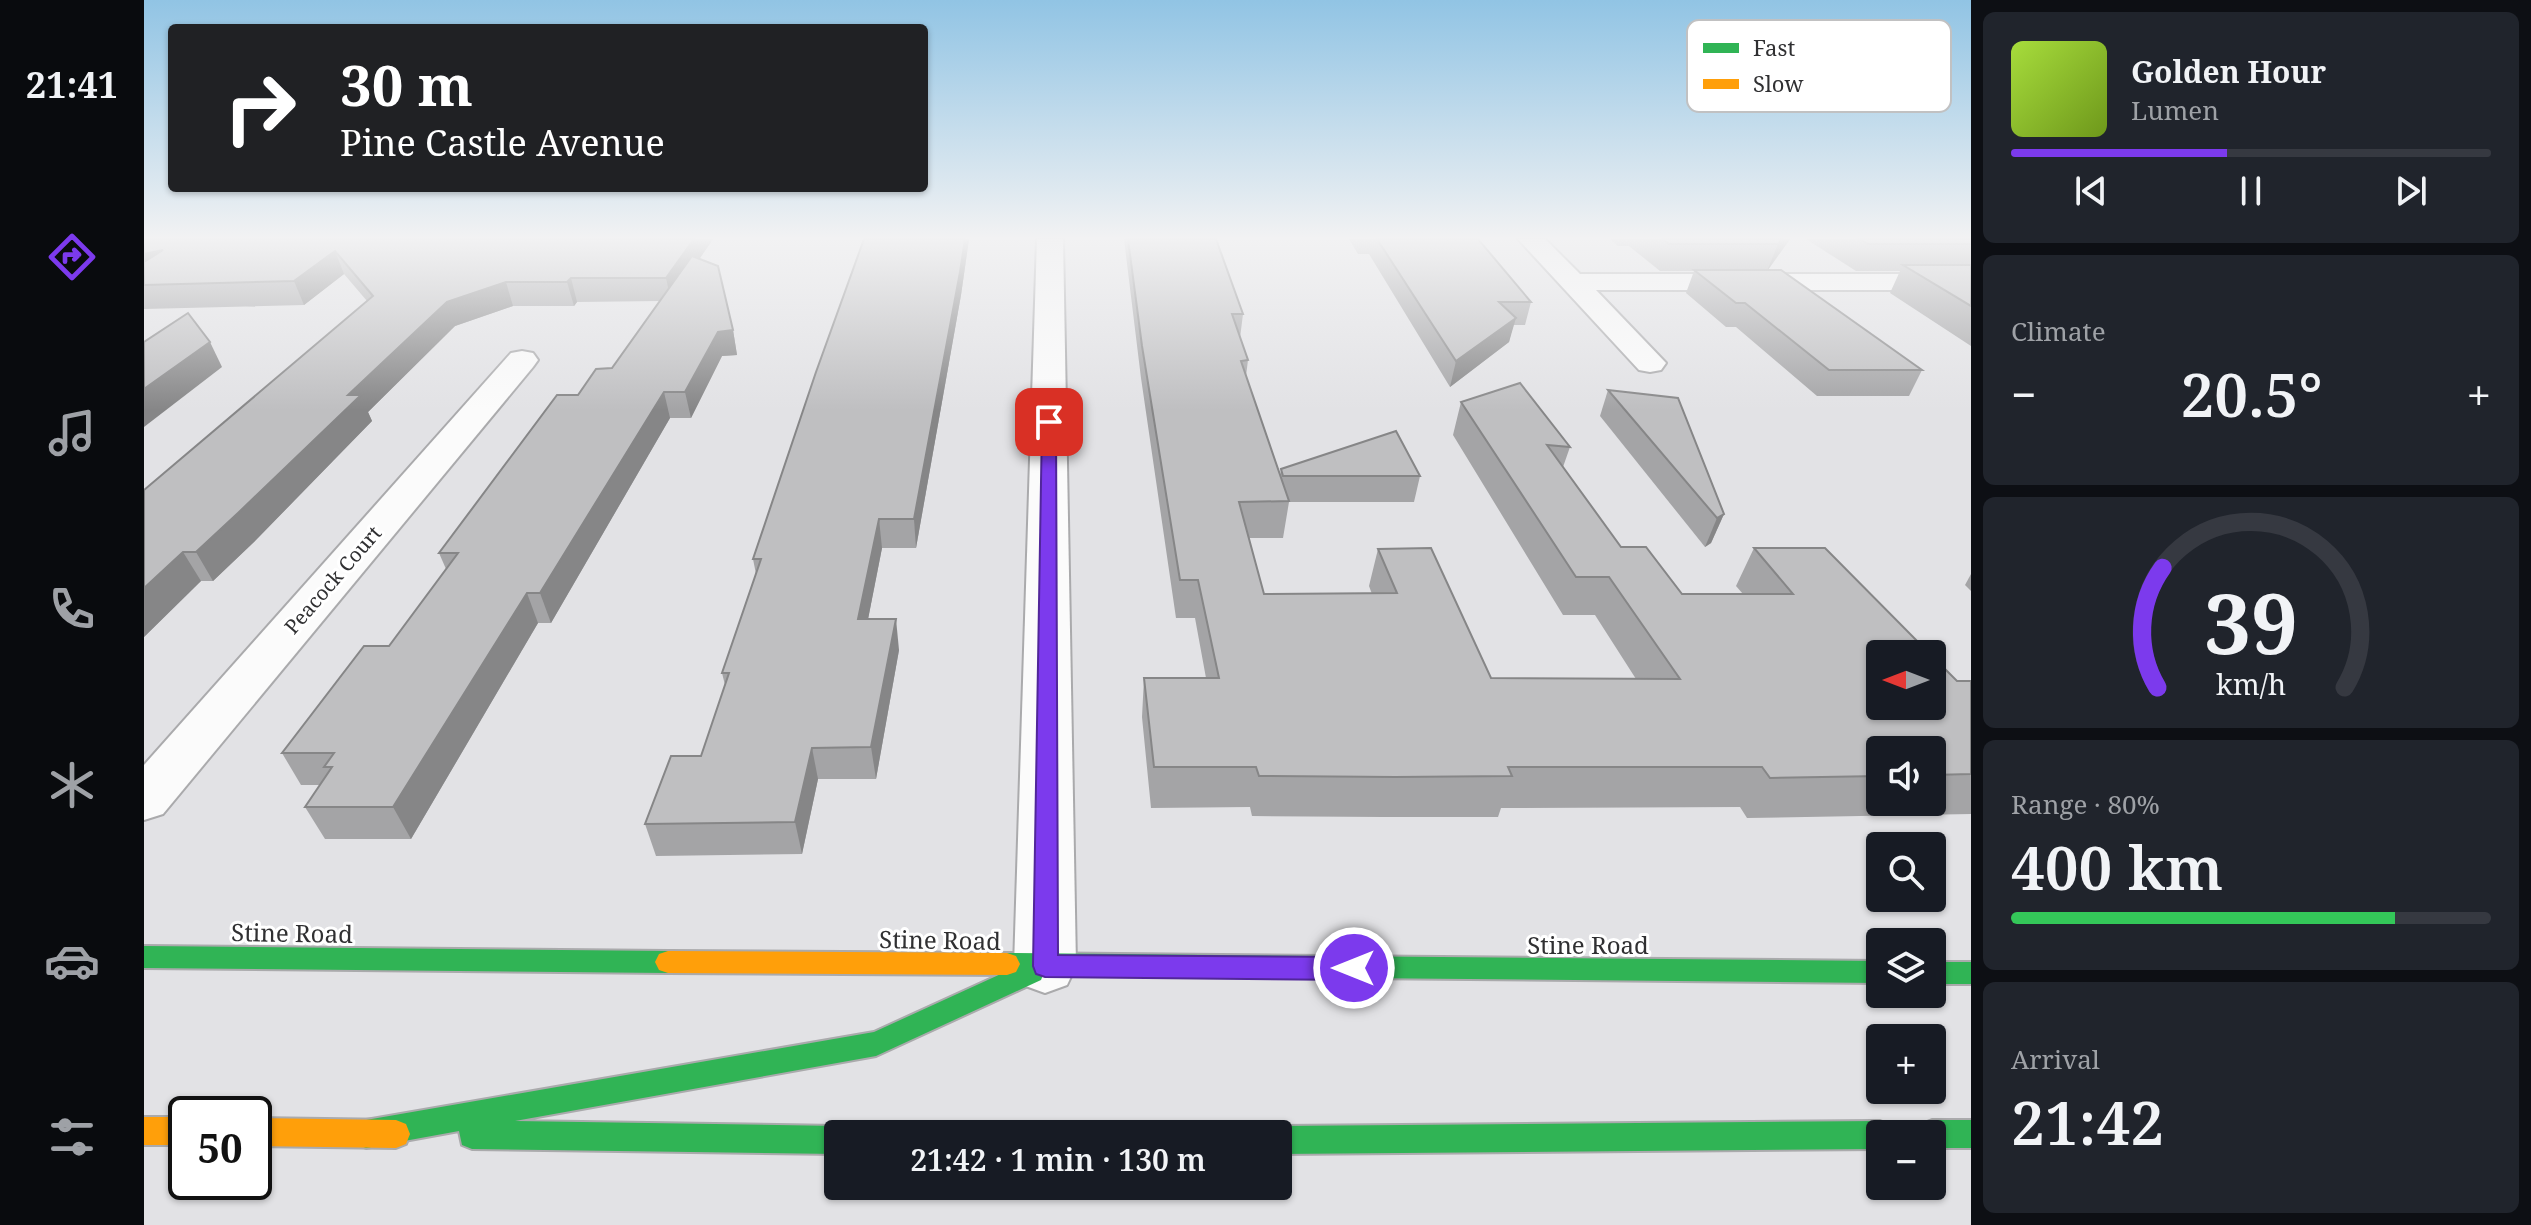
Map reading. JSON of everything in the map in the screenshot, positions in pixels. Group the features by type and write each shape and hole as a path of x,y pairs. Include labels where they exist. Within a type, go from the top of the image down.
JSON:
{"main road":[{"name":"Stine Road","path":"144,957 1866,972"},
{"path":"366,1134 876,1044 1045,966"},
{"path":"1946,973 1971,973"},
{"path":"144,1131 168,1131"},
{"path":"272,1132 824,1140"},
{"path":"1946,1134 1971,1134"},
{"path":"1292,1140 1866,1135"}],"street":[{"path":"1045,966 1050,296"},
{"path":"1586,296 1650,363"},
{"name":"Peacock Court","path":"144,800 522,360"}],"building":[{"path":"373,296 464,296 447,302 348,395 361,395 196,552 183,552 144,588 144,490"},
{"path":"663,296 725,296 733,330 718,332 685,392 664,392 540,593 527,593 393,807 305,807 332,767 324,767 334,753 282,753 364,646 389,646 458,553 439,553 557,395 578,395 596,369 612,368"},
{"path":"843,296 955,296 914,519 879,519 858,619 896,619 871,747 812,748 795,822 645,824 671,756 701,756 729,673 722,673 761,559 753,559"},
{"path":"1135,296 1237,296 1243,314 1232,314 1248,360 1241,361 1289,501 1239,502 1264,594 1397,593 1378,549 1431,548 1491,678 1680,679 1609,577 1576,577 1461,402 1520,383 1570,447 1547,445 1621,547 1646,547 1682,594 1793,594 1754,548 1825,548 1916,640 1866,640 1866,720 1946,720 1946,670 1957,681 1971,681 1971,774 1946,775 1946,736 1866,736 1866,776 1770,778 1762,767 1508,767 1512,776 1395,777 1259,776 1256,767 1154,767 1144,678 1219,678 1198,580 1180,580"},
{"path":"1414,296 1526,296 1531,302 1499,302 1516,318 1456,361"},
{"path":"1727,296 1818,296 1922,370 1829,370 1745,303 1736,303"},
{"path":"1955,296 1971,296 1971,306"},
{"path":"188,313 210,342 144,389 144,342"},
{"path":"1608,390 1678,398 1724,514 1717,518"},
{"path":"1396,431 1420,476 1283,476 1281,469"}],"traffic: fast":[{"path":"144,957 668,962"},
{"path":"1007,964 1866,972"},
{"path":"366,1134 876,1044 1032,972"},
{"path":"1946,973 1971,973"},
{"path":"1946,1134 1971,1134"},
{"path":"472,1135 824,1140"},
{"path":"1292,1140 1866,1135"}],"traffic: slow":[{"path":"668,962 1007,964"},
{"path":"144,1131 168,1131"},
{"path":"272,1132 396,1134"}],"route":[{"path":"1049,422 1045,966 1354,968"}]}
